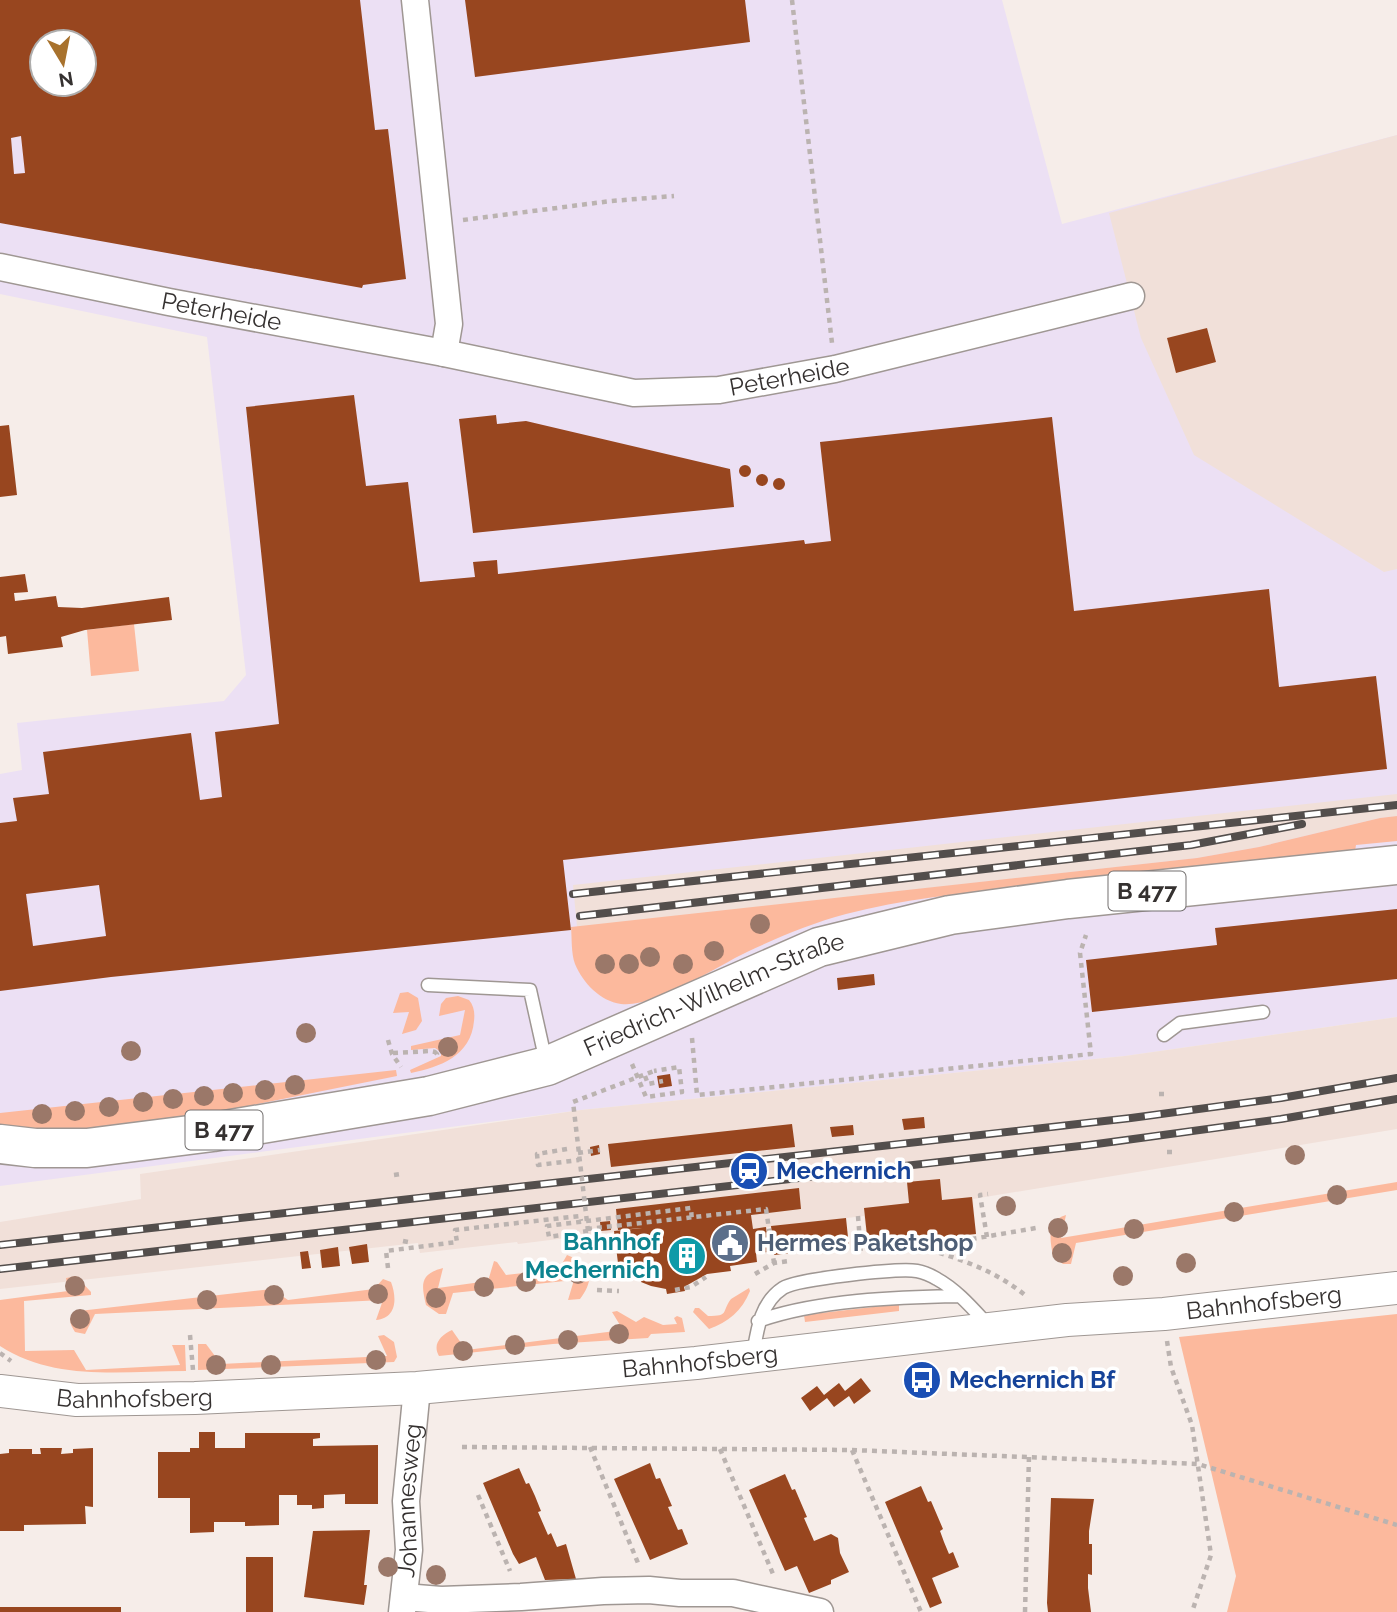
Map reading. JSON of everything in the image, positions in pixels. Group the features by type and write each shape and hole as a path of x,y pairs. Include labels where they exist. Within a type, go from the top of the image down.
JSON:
{"main road":[{"name":"Friedrich-Wilhelm-Straße","path":"12,1150 87,1148 238,1128 429,1096 547,1066 819,947 950,915 1068,899 1397,865"}],"street":[{"path":"415,0 449,324 444,353"},
{"name":"Peterheide","path":"0,267 169,302 444,353 634,393 719,390 835,369 1131,296"},
{"name":"Bahnhofsberg","path":"0,1391 77,1400 195,1398 417,1388 696,1363 992,1328 1164,1314 1397,1288"},
{"name":"Johannesweg","path":"403,1604 409,1550 406,1501 417,1388"},
{"path":"403,1604 649,1590 733,1593 820,1612"}],"lane":[{"path":"428,985 530,990 547,1066"},
{"path":"1164,1035 1181,1023 1262,1012"},
{"path":"753,1355 758,1321 771,1300 783,1288 803,1280 917,1271 937,1279 960,1296 992,1328"},
{"path":"758,1321 788,1310 910,1297 960,1296"}],"path":[{"path":"792,0 835,369"},
{"path":"438,223 611,201 674,196"},
{"path":"692,1037 697,1095 1091,1054 1080,953 1086,934"},
{"path":"388,1040 392,1054 401,1066"},
{"path":"392,1054 435,1052 437,1057 426,1062"},
{"path":"632,1064 641,1084 646,1097 681,1092 679,1067 654,1071 645,1076 573,1102 578,1153 579,1160 587,1228 588,1231 549,1237 547,1226 579,1222 619,1216 691,1208 692,1219"},
{"path":"641,1084 661,1081 648,1084 645,1076"},
{"path":"567,1149 537,1154 538,1165 579,1160"},
{"path":"578,1153 597,1151"},
{"path":"394,1175 401,1174"},
{"path":"987,1237 980,1195 988,1194"},
{"path":"587,1228 692,1219 766,1209 774,1264 755,1274"},
{"path":"388,1268 386,1251 457,1242 456,1230 580,1216 579,1222"},
{"path":"619,1216 620,1224"},
{"path":"858,1216 861,1252"},
{"path":"1029,1298 1008,1281 962,1259 916,1246 1036,1228"},
{"path":"675,1291 691,1287 706,1277"},
{"path":"597,1290 619,1291"},
{"path":"1166,1334 1171,1367 1192,1425 1211,1555 1192,1612"},
{"path":"190,1335 193,1376"},
{"path":"461,1447 852,1450 1198,1464 1397,1525"},
{"path":"590,1447 649,1590"},
{"path":"720,1448 786,1604"},
{"path":"852,1450 921,1612"},
{"path":"1025,1612 1029,1456"},
{"path":"478,1495 521,1597"}],"shaded area":[{"path":"0,0 1002,0 1062,224 1397,135 1397,1017 1125,1056 581,1110 0,1186 0,774 22,770 17,723 224,701 246,675 207,337 0,294"},
{"path":"1397,135 1397,569 1384,572 1194,455 1141,338 1109,213"},
{"path":"134,624 139,671 91,676 87,630"},
{"path":"1397,794 1397,816 1197,858 577,927 573,885"},
{"path":"1397,816 1397,841 1356,845 1355,851 947,895 846,914 783,936 668,993 635,1004 613,1002 599,995 583,978 573,955 571,927 1197,858"},
{"path":"408,992 418,998 422,1021 416,1030 402,1034 409,1012 393,1013 400,993"},
{"path":"458,996 469,1000 474,1010 472,1033 467,1043 443,1063 411,1073 410,1070 441,1056 441,1052 435,1048 411,1050 411,1046 460,1035 465,1010 439,1016 441,1004 446,998"},
{"path":"1397,1017 1397,1129 973,1199 976,1234 868,1245 864,1216 753,1229 751,1215 518,1244 420,1253 418,1243 0,1289 0,1222 141,1199 140,1174 581,1110 1125,1056"},
{"path":"396,1070 397,1076 169,1122 55,1131 0,1132 0,1113"},
{"path":"1397,1182 1397,1190 1076,1243 1071,1264 1063,1264 1053,1256 1052,1226 1066,1215 1061,1238"},
{"path":"567,1255 586,1267 588,1273 588,1285 580,1299 568,1300 574,1280 453,1293 446,1314 439,1314 426,1305 424,1281 435,1270 443,1268 438,1288 488,1281 494,1261 506,1275 559,1269"},
{"path":"76,1276 91,1295 24,1301 25,1351 74,1350 86,1370 180,1365 172,1345 185,1345 186,1371 114,1373 67,1370 21,1357 0,1346 0,1300 68,1291 66,1278"},
{"path":"383,1279 391,1282 394,1306 388,1315 376,1320 383,1300 95,1314 85,1334 75,1332 70,1322 74,1312 79,1311 272,1289 288,1300 374,1289"},
{"path":"749,1288 747,1298 739,1310 709,1329 693,1312 695,1308 699,1308 708,1316 722,1314 731,1299"},
{"path":"899,1304 899,1311 805,1322 804,1315"},
{"path":"617,1311 636,1322 644,1317 663,1325 677,1324 674,1318 677,1316 682,1318 685,1332 651,1334 648,1338 553,1344 439,1356 437,1352 439,1340 452,1330 466,1350 623,1330 612,1312"},
{"path":"1397,1314 1397,1612 1227,1612 1236,1576 1179,1337"},
{"path":"384,1335 394,1342 397,1357 394,1362 198,1370 198,1344 206,1344 221,1364 387,1356 378,1336"}],"building":[{"path":"0,0 360,0 375,130 388,129 406,279 363,285 362,288 0,223","holes":["21,136 25,173 14,174 11,138"]},
{"path":"465,0 745,0 750,42 475,77"},
{"path":"1207,328 1216,362 1176,373 1167,338"},
{"path":"354,395 366,486 408,482 420,582 475,577 473,562 497,560 498,574 804,540 805,544 831,541 820,442 1052,417 1074,611 1269,589 1279,687 1376,676 1387,769 563,860 571,930 111,977 0,991 0,823 17,821 13,798 49,794 43,752 191,733 200,800 222,797 215,732 279,724 246,407","holes":["99,885 106,936 33,946 26,894"]},
{"path":"496,415 497,424 526,421 730,469 734,507 473,533 459,419"},
{"path":"9,425 17,495 0,497 0,426"},
{"path":"745,465 751,471 745,477 739,471"},
{"path":"762,474 768,480 762,486 756,480"},
{"path":"779,478 785,484 779,490 773,484"},
{"path":"25,574 28,592 14,593 15,601 56,596 58,607 82,608 169,597 172,620 85,630 61,637 63,647 8,654 6,636 0,637 0,577"},
{"path":"1397,909 1397,979 1092,1012 1086,960 1217,945 1215,928"},
{"path":"874,974 875,985 838,990 837,978"},
{"path":"670,1074 672,1086 659,1088 657,1076"},
{"path":"924,1117 925,1128 904,1130 902,1119"},
{"path":"792,1124 795,1147 611,1167 608,1144"},
{"path":"853,1125 854,1135 832,1137 830,1127"},
{"path":"599,1145 600,1154 591,1156 590,1147"},
{"path":"940,1179 942,1200 972,1197 976,1234 868,1245 864,1208 909,1203 907,1182"},
{"path":"799,1188 801,1209 751,1215 753,1229 766,1227 769,1252 756,1253 757,1262 730,1266 731,1271 707,1274 684,1287 685,1291 667,1294 666,1289 641,1282 641,1277 620,1279 614,1231 642,1228 618,1230 616,1209"},
{"path":"846,1218 849,1247 774,1255 771,1226"},
{"path":"610,1221 611,1230 601,1231 600,1222"},
{"path":"367,1244 369,1262 352,1264 349,1247"},
{"path":"338,1247 340,1266 322,1268 320,1250"},
{"path":"308,1251 311,1268 302,1269 300,1252"},
{"path":"861,1378 871,1391 854,1404 849,1396 834,1407 827,1398 810,1411 801,1398 817,1386 824,1395 839,1383 845,1391"},
{"path":"199,1432 215,1432 215,1448 245,1448 245,1433 320,1433 320,1438 313,1439 313,1446 378,1445 378,1504 345,1504 345,1494 324,1495 324,1508 312,1509 312,1505 297,1505 297,1495 279,1495 279,1525 245,1526 245,1522 214,1522 214,1532 190,1533 190,1498 158,1498 158,1452 190,1452 190,1448 199,1448"},
{"path":"40,1448 62,1448 61,1454 73,1453 73,1449 93,1448 93,1507 85,1506 86,1524 24,1525 24,1531 0,1531 0,1454 9,1453 9,1449 32,1449 32,1454 41,1454"},
{"path":"650,1463 672,1506 668,1507 678,1530 682,1529 688,1544 650,1560 614,1479"},
{"path":"519,1468 535,1496 541,1511 538,1512 548,1535 551,1533 557,1547 566,1544 576,1579 545,1580 536,1557 519,1564 513,1554 483,1483"},
{"path":"785,1474 792,1490 795,1489 814,1541 831,1534 838,1538 840,1553 849,1572 831,1580 831,1584 809,1593 797,1566 785,1571 749,1490"},
{"path":"921,1486 943,1529 940,1531 949,1554 953,1552 959,1567 932,1578 942,1603 930,1608 885,1502"},
{"path":"1051,1498 1094,1499 1089,1531 1089,1544 1092,1544 1092,1575 1088,1574 1091,1612 1048,1612"},
{"path":"370,1530 364,1605 304,1597 313,1531"},
{"path":"246,1557 273,1557 273,1612 246,1612"},
{"path":"0,1607 121,1607 121,1612 0,1612"}],"railway":[{"path":"573,894 1397,805"},
{"path":"580,916 1191,845 1302,824"},
{"path":"0,1245 1131,1118 1281,1098 1397,1078"},
{"path":"0,1269 1089,1145 1281,1119 1397,1099"}],"place":[{"name":"Mechernich","path":"749,1171"},
{"name":"Hermes Paketshop","path":"730,1243"},
{"name":"Bahnhof Mechernich","path":"687,1256"},
{"name":"Mechernich Bf","path":"922,1380"}]}
